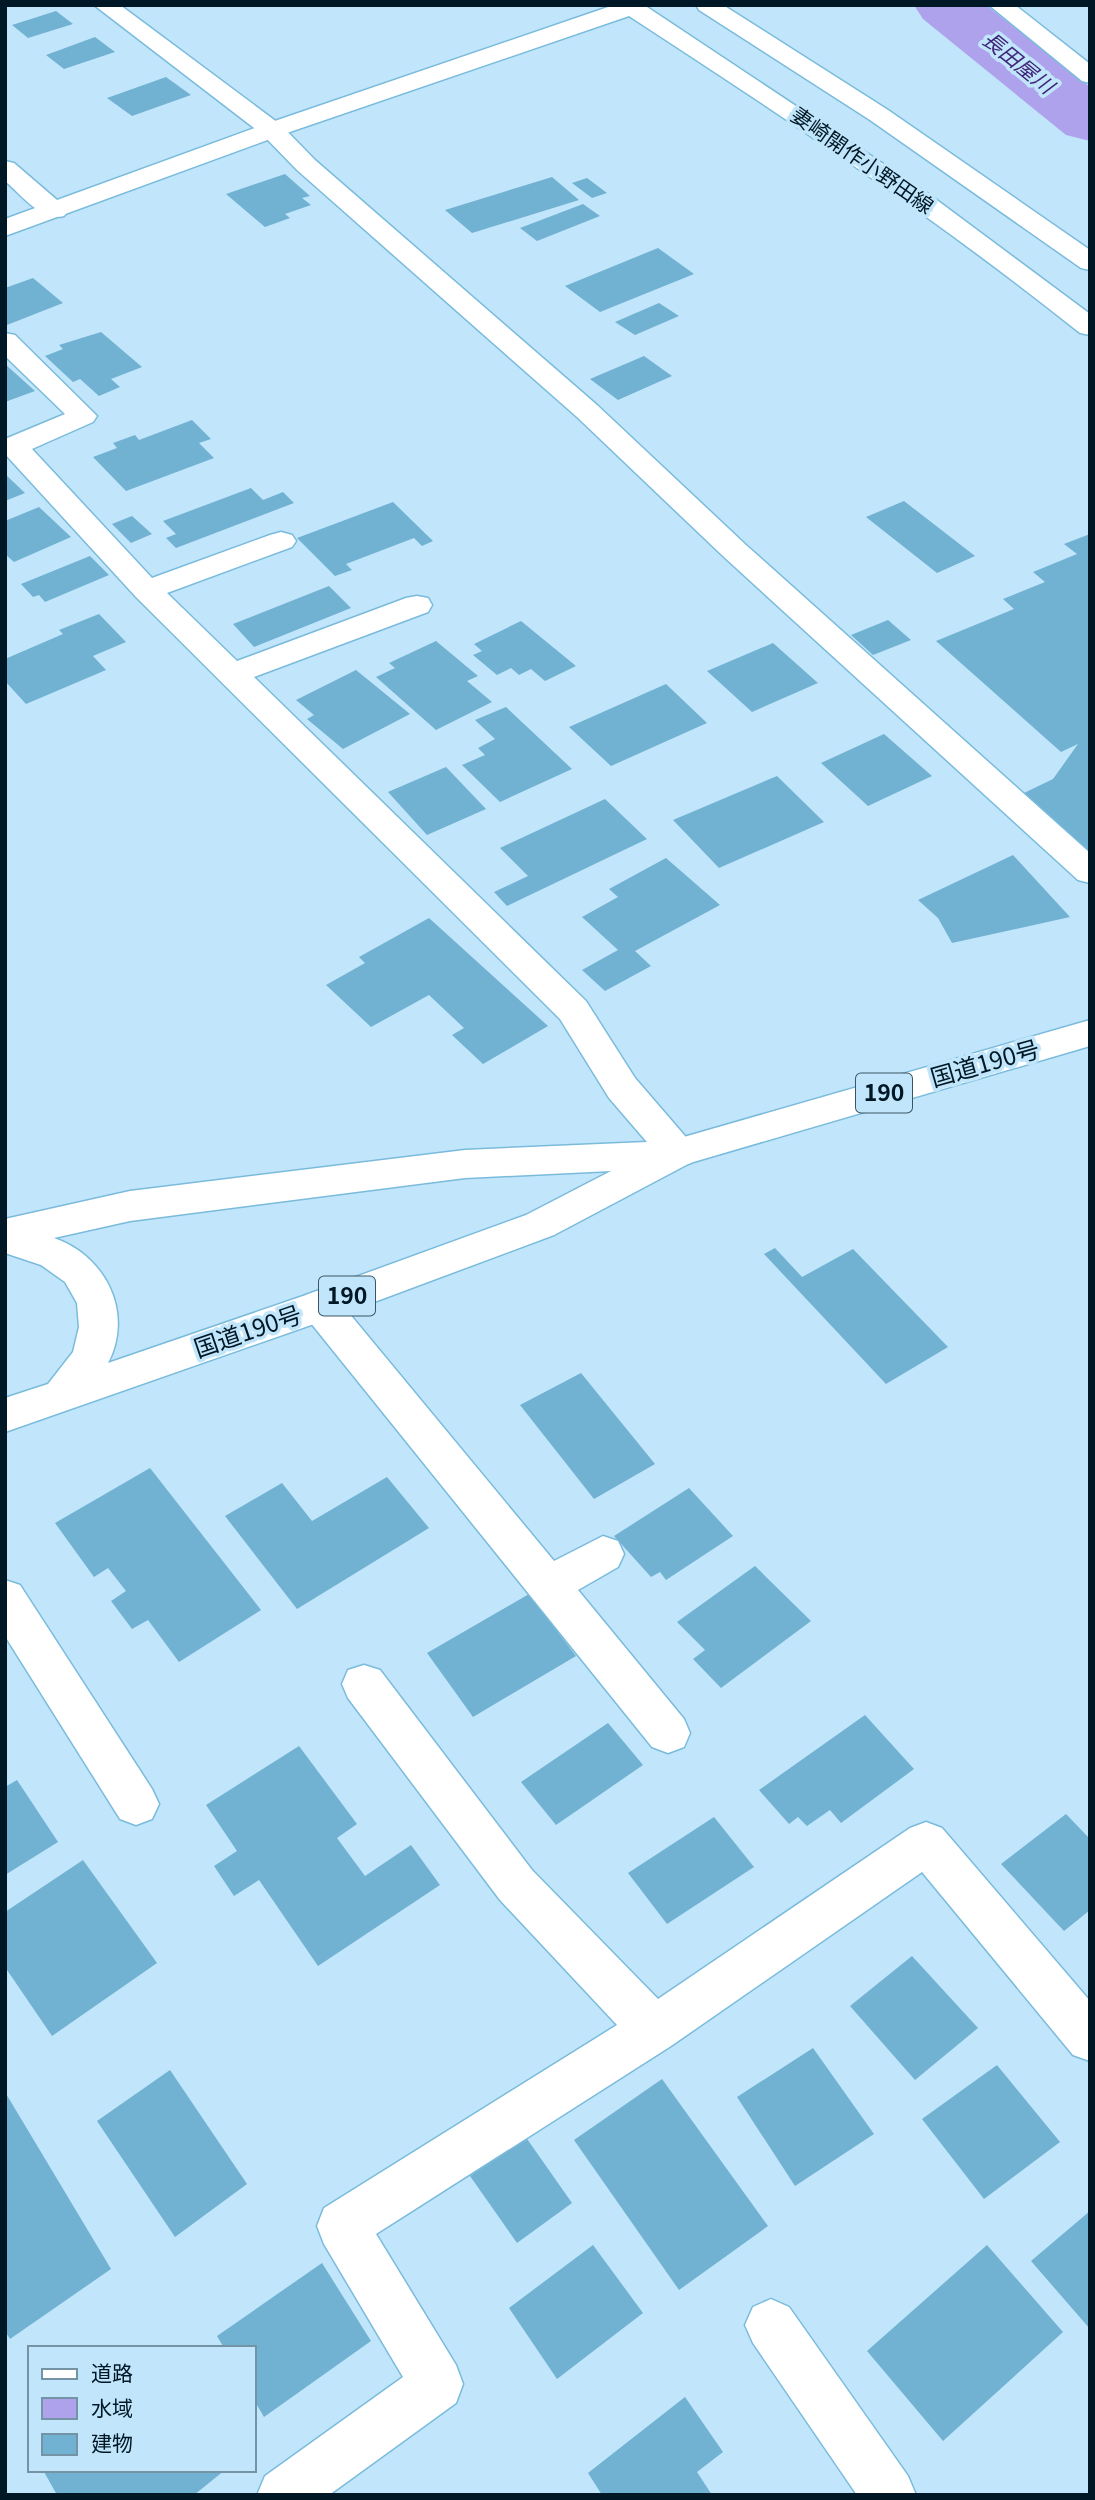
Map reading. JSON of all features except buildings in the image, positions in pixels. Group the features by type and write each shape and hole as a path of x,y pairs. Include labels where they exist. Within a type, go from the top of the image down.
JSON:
{"main road":[{"path":"105,5 272,130 306,165 587,411 735,551 1090,872"},
{"name":"妻崎開作小野田線","path":"707,5 879,115 1090,262"},
{"path":"1000,5 1090,76"},
{"path":"5,228 272,130 632,6"},
{"name":"妻崎開作小野田線","path":"632,6 921,200 1090,327"},
{"path":"5,168 55,211"},
{"path":"5,341 83,416 14,446 147,590 573,1010 622,1088 678,1153"},
{"path":"147,590 281,541"},
{"path":"232,674 417,605"},
{"name":"国道190号","path":"5,1415 320,1306 540,1225 678,1153 1090,1033"},
{"name":"国道190号","path":"5,1236 130,1206 465,1164 678,1153"},
{"path":"5,1236 40,1247 70,1264 86,1281 97,1301 101,1326 94,1350 84,1370 60,1398"},
{"path":"320,1306 668,1733"},
{"path":"548,1586 603,1554"},
{"path":"5,1598 136,1804"},
{"path":"364,1684 516,1885 654,2029"},
{"path":"284,2495 437,2384 342,2227 654,2029 926,1843 1090,2038"},
{"path":"771,2325 889,2495"}],"water":[{"path":"918,5 978,5 1090,94 1090,115 1063,124"}],"waterway":[{"name":"長田屋川","path":"946,5 1090,121"}]}
